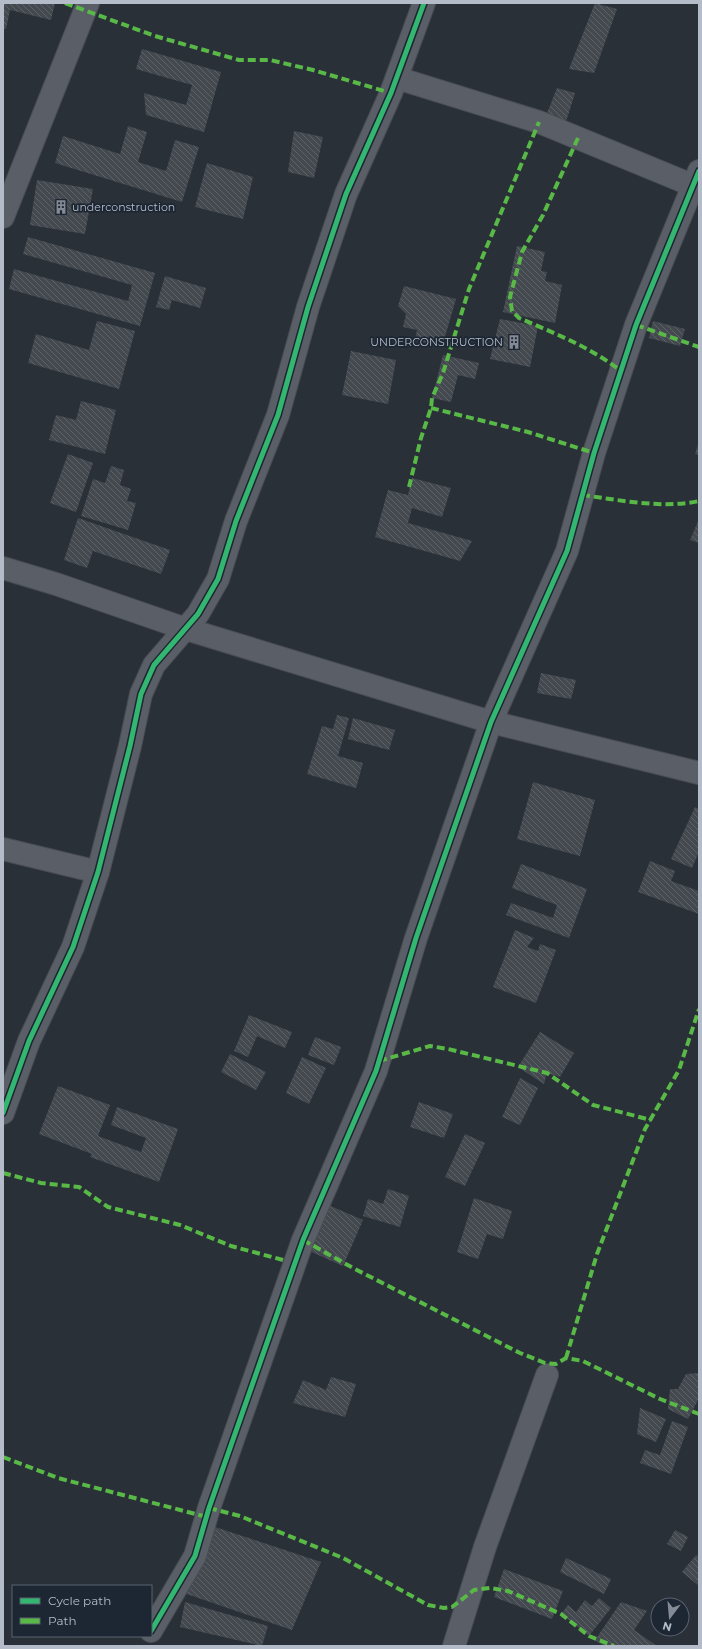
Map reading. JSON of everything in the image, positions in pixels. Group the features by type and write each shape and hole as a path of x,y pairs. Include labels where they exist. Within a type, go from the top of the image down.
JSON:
{"street":[{"path":"3,217 88,3"},
{"path":"3,1112 29,1041 73,947 98,872 130,746 141,694 154,665 198,614 218,579 236,521 278,415 308,308 346,194 397,78 424,3"},
{"path":"152,1629 194,1556 209,1508 303,1240 376,1071 416,938 491,722 566,551 594,453 636,325 697,182 539,122 397,78"},
{"path":"3,568 56,584 186,629 491,722 699,773"},
{"path":"3,849 98,872"},
{"path":"454,1646 485,1547 548,1375"},
{"path":"142,1646 147,1637"}],"building":[{"path":"3,3 55,3 51,20 10,10 6,29 3,28"},
{"path":"595,3 617,9 594,73 569,69"},
{"path":"142,49 221,72 204,132 146,115 144,93 186,105 192,85 136,69"},
{"path":"557,88 575,93 565,125 545,118"},
{"path":"128,126 147,132 138,162 166,171 175,140 199,147 182,202 55,163 63,136 120,154"},
{"path":"294,131 323,137 314,178 288,172"},
{"path":"207,163 253,177 243,219 195,207"},
{"name":"underconstruction","path":"37,180 93,189 85,234 30,225"},
{"path":"28,237 155,273 140,326 9,289 14,269 128,301 132,285 23,254"},
{"path":"517,246 545,252 541,271 547,272 545,281 562,285 555,323 503,312"},
{"path":"165,276 206,288 200,308 172,300 169,310 156,307"},
{"path":"404,286 456,299 442,347 415,340 417,330 403,327 406,314 398,306"},
{"name":"UNDERCONSTRUCTION","path":"500,319 538,326 530,367 490,359"},
{"path":"97,321 135,331 119,389 28,363 36,334 89,350"},
{"path":"653,321 685,329 680,346 649,338"},
{"path":"351,351 396,360 388,404 342,395"},
{"path":"443,355 479,363 475,379 458,375 451,402 432,398"},
{"path":"81,401 116,410 105,454 49,440 56,415 76,420"},
{"path":"699,442 699,455 695,454"},
{"path":"68,454 93,463 76,512 50,503"},
{"path":"111,466 124,470 120,485 131,489 127,501 136,503 128,530 81,516 93,479 105,483"},
{"path":"412,478 451,488 442,517 412,508 408,523 472,541 460,561 375,537 388,490 408,495"},
{"path":"78,518 170,550 161,574 93,551 87,568 64,560"},
{"path":"699,519 699,543 690,540"},
{"path":"541,673 576,680 571,699 537,693"},
{"path":"337,715 349,718 338,756 363,763 356,788 307,774 322,726 333,729"},
{"path":"353,718 395,730 389,750 348,739"},
{"path":"533,782 595,800 580,856 517,839"},
{"path":"695,807 699,809 699,852 692,868 671,859"},
{"path":"650,861 675,871 671,881 699,891 699,914 638,892"},
{"path":"521,864 587,889 569,938 506,915 511,903 553,918 557,905 512,888"},
{"path":"515,930 534,938 527,947 538,951 540,944 556,950 536,1003 493,987"},
{"path":"249,1015 292,1032 285,1048 257,1036 248,1057 234,1051"},
{"path":"540,1032 574,1053 560,1077 547,1073 544,1084 518,1067"},
{"path":"315,1037 341,1047 334,1065 308,1055"},
{"path":"230,1054 266,1072 256,1090 221,1072"},
{"path":"302,1057 326,1068 309,1104 286,1093"},
{"path":"520,1078 538,1088 520,1125 502,1117"},
{"path":"58,1086 110,1105 98,1136 141,1152 146,1138 111,1125 117,1107 178,1129 159,1182 90,1157 92,1154 39,1134"},
{"path":"419,1102 453,1114 444,1138 410,1127"},
{"path":"465,1134 485,1143 465,1186 445,1177"},
{"path":"388,1189 409,1196 400,1227 363,1216 368,1199 383,1204"},
{"path":"474,1198 512,1211 503,1239 487,1234 478,1259 457,1252"},
{"path":"326,1204 363,1220 343,1266 307,1250"},
{"path":"699,1373 699,1398 688,1419 668,1409 670,1389 678,1389 686,1374"},
{"path":"331,1377 356,1384 345,1417 293,1403 303,1380 326,1390"},
{"path":"640,1408 666,1419 656,1442 637,1434"},
{"path":"672,1421 688,1427 671,1474 640,1463 645,1450 660,1455"},
{"path":"194,1520 321,1562 292,1630 175,1590"},
{"path":"675,1530 688,1537 681,1551 667,1544"},
{"path":"696,1555 699,1557 699,1586 682,1572"},
{"path":"566,1558 611,1579 604,1594 560,1572"},
{"path":"504,1569 563,1591 552,1619 494,1597"},
{"path":"599,1598 611,1608 589,1636 561,1614 568,1605 576,1612 585,1600 592,1606"},
{"path":"185,1602 268,1626 262,1646 180,1627"},
{"path":"621,1602 647,1611 634,1630 657,1646 604,1646 595,1640"}],"marked path":[{"path":"65,3 155,36 239,60 270,60 313,70 391,93"},
{"path":"409,487 421,438 431,408 432,398 443,373 469,289 539,122"},
{"path":"578,138 543,215 522,252 510,297 512,311 519,318 584,348 609,362 621,371"},
{"path":"636,325 699,347"},
{"path":"431,408 528,432 594,453"},
{"path":"582,495 655,504 699,501"},
{"path":"566,1358 597,1254 645,1129 679,1070 699,1009"},
{"path":"379,1061 430,1046 448,1049 547,1073 593,1105 651,1120"},
{"path":"3,1173 41,1183 79,1187 108,1207 180,1225 231,1246 283,1260"},
{"path":"303,1240 353,1268 520,1353 545,1363 556,1364 566,1358 583,1361 660,1399 699,1414"},
{"path":"3,1457 58,1478 207,1517"},
{"path":"209,1508 240,1516 343,1558 428,1605 444,1608 452,1607 474,1590 490,1588 508,1591 561,1614 589,1636 614,1646"}],"cycle path":[{"path":"3,1113 29,1041 73,947 98,872 130,746 141,694 154,665 198,614 218,579 236,521 278,415 308,307 346,194 391,93 424,3"},
{"path":"152,1629 195,1556 209,1508 303,1240 376,1071 416,938 491,722 567,551 594,453 636,325 699,171"}],"place":[{"name":"underconstruction","path":"61,207"},
{"name":"UNDERCONSTRUCTION","path":"514,342"}]}
